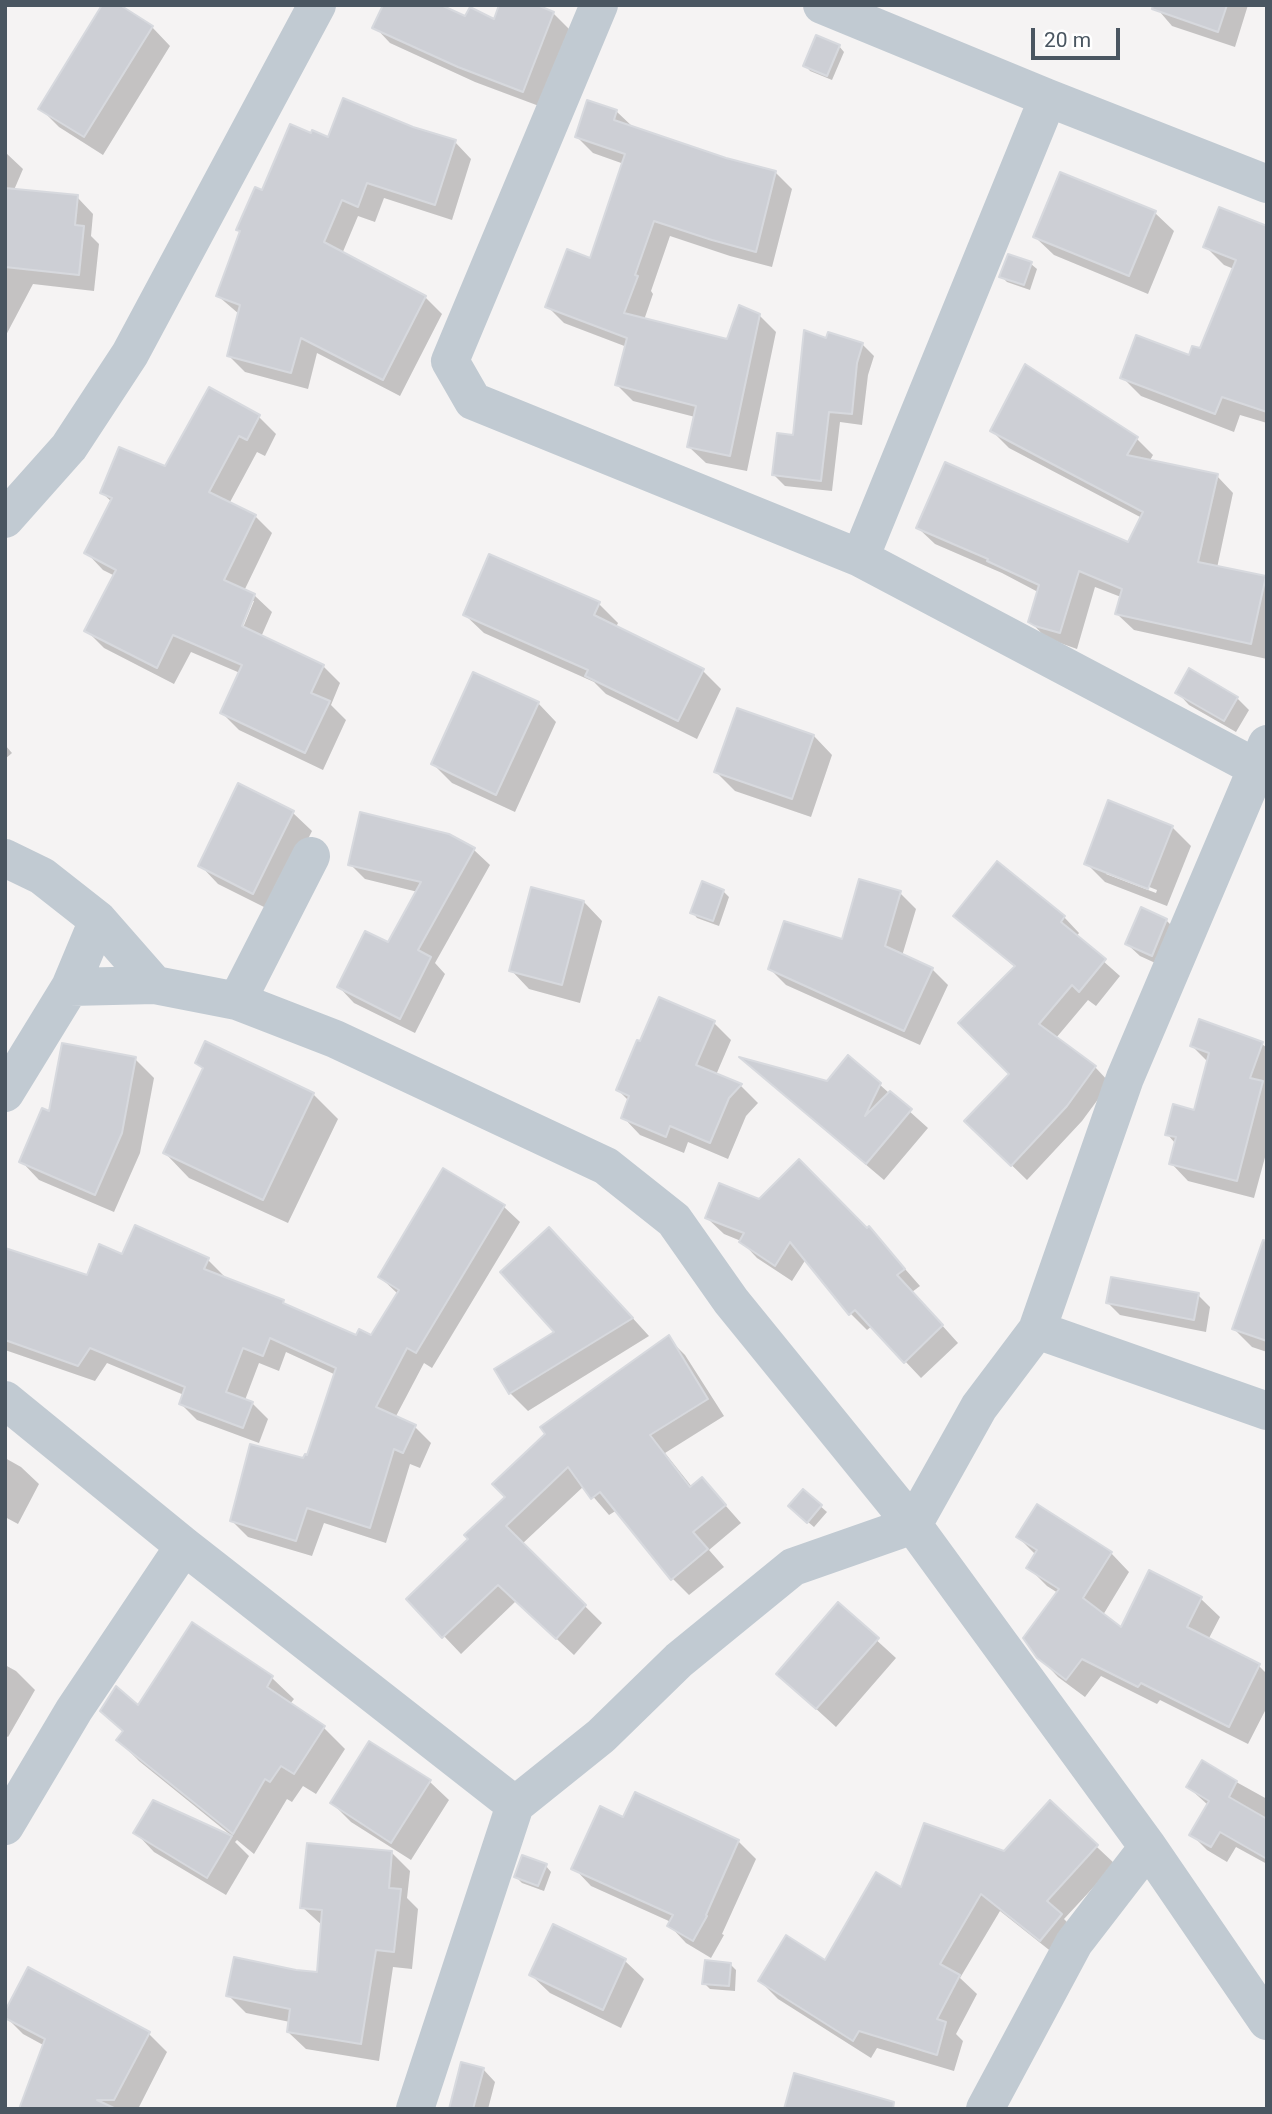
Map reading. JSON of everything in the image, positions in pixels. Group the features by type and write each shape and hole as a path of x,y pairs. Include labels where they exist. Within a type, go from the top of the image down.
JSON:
{"street":[{"path":"5,519 69,447 130,354 317,5"},
{"path":"415,2109 515,1805 601,1736 679,1660 793,1567 912,1525 979,1407 1037,1330 1125,1078 1262,756 860,558 472,401 450,361 599,5"},
{"path":"822,5 1267,184"},
{"path":"860,558 1048,98"},
{"path":"237,1001 311,856"},
{"path":"5,858 42,876 98,920 155,985"},
{"path":"5,1093 70,987 98,920"},
{"path":"70,987 155,985 237,1001 335,1039 606,1166 674,1220 730,1301 912,1525 1148,1847 1267,2021"},
{"path":"1037,1330 1267,1411"},
{"path":"5,1400 184,1546 515,1805"},
{"path":"5,1826 74,1710 184,1546"},
{"path":"985,2109 1074,1943 1148,1847"}],"building":[{"path":"102,5 120,5 153,26 84,137 38,109"},
{"path":"383,5 441,5 465,16 470,7 494,19 499,5 537,5 554,12 523,92 458,67 372,28"},
{"path":"1153,5 1227,5 1218,32 1152,9"},
{"path":"816,35 840,45 827,76 803,66"},
{"path":"343,98 413,127 456,140 435,205 367,183 358,207 342,200 324,242 426,296 383,380 301,338 291,373 227,356 240,305 216,296 240,231 236,230 255,187 262,190 290,124 328,137"},
{"path":"587,100 617,110 614,120 726,158 776,171 756,252 654,221 624,313 727,339 739,305 760,314 730,456 687,447 696,406 615,385 627,338 545,307 567,249 590,258 625,154 575,137"},
{"path":"1060,172 1156,211 1129,276 1033,237"},
{"path":"5,188 78,195 75,225 84,226 79,275 5,267"},
{"path":"1219,207 1267,226 1267,412 1222,397 1215,414 1120,378 1136,335 1189,355 1192,346 1200,348 1236,260 1203,247"},
{"path":"1008,254 1032,262 1024,285 999,277"},
{"path":"804,330 826,338 828,332 863,343 857,363 852,414 829,412 821,481 772,475 777,433 793,435"},
{"path":"1025,364 1138,437 1127,455 1218,474 1198,562 1266,576 1251,644 1115,614 1122,589 1079,571 1060,633 1035,626 1028,622 1039,585 987,561 988,559 916,528 945,462 1128,542 1143,512 990,431"},
{"path":"209,387 260,415 247,440 239,436 209,492 256,515 224,580 255,594 242,626 324,665 311,693 330,701 305,753 220,713 242,665 173,635 157,668 84,631 116,570 84,553 112,498 100,493 119,447 165,466"},
{"path":"489,554 600,602 594,615 704,669 678,721 585,676 588,670 463,615"},
{"path":"1189,668 1238,697 1224,721 1175,693"},
{"path":"473,672 539,702 496,795 431,764"},
{"path":"737,708 814,735 792,799 714,772"},
{"path":"238,783 294,811 253,894 198,866"},
{"path":"1108,800 1173,826 1148,889 1084,864"},
{"path":"360,812 449,834 475,848 418,950 431,957 400,1019 337,987 365,931 388,942 421,882 348,865"},
{"path":"997,861 1065,916 1061,922 1106,959 1079,992 1072,985 1039,1024 1096,1066 1067,1106 1011,1166 964,1121 1009,1074 958,1023 1015,966 953,916"},
{"path":"859,879 901,891 885,946 933,968 904,1031 768,969 784,921 842,939"},
{"path":"702,881 724,890 713,921 690,913"},
{"path":"531,887 584,901 562,985 509,971"},
{"path":"1141,907 1167,919 1152,956 1125,944"},
{"path":"659,997 715,1021 696,1065 742,1084 729,1098 710,1143 670,1126 666,1137 621,1118 629,1096 616,1090"},
{"path":"1199,1019 1263,1042 1250,1078 1263,1081 1237,1181 1169,1164 1176,1137 1165,1135 1173,1104 1194,1110 1209,1053 1190,1046"},
{"path":"205,1041 314,1093 263,1200 163,1153 203,1068 195,1063"},
{"path":"62,1043 136,1057 122,1133 95,1195 19,1162 42,1108 49,1111"},
{"path":"848,1055 881,1083 865,1116 890,1091 912,1109 866,1164 739,1057 827,1081"},
{"path":"799,1159 867,1228 869,1226 905,1269 897,1275 943,1325 904,1363 855,1310 849,1315 790,1242 775,1266 739,1242 744,1233 705,1218 719,1183 759,1199"},
{"path":"443,1168 505,1205 416,1353 407,1348 376,1407 416,1425 403,1453 394,1449 370,1528 307,1508 296,1541 230,1521 250,1444 303,1458 307,1455 336,1368 270,1338 263,1356 243,1348 226,1392 253,1402 243,1428 179,1404 185,1387 90,1348 78,1366 5,1340 5,1248 87,1275 99,1244 122,1254 135,1225 209,1258 204,1269 284,1300 283,1303 356,1335 359,1329 371,1335 399,1290 378,1277"},
{"path":"549,1227 633,1318 509,1394 494,1369 554,1332 500,1272"},
{"path":"1263,1240 1267,1241 1267,1341 1232,1329"},
{"path":"1111,1277 1199,1293 1194,1320 1106,1303"},
{"path":"669,1335 708,1399 650,1435 690,1487 702,1477 726,1505 693,1532 708,1549 671,1580 600,1492 591,1499 568,1467 506,1526 586,1605 556,1639 498,1585 442,1638 406,1599 468,1539 464,1535 505,1497 492,1484 545,1434 540,1427"},
{"path":"803,1489 822,1505 807,1523 788,1506"},
{"path":"1037,1504 1112,1552 1083,1598 1121,1627 1149,1570 1202,1597 1187,1627 1260,1664 1229,1727 1141,1683 1138,1687 1082,1659 1066,1680 1037,1658 1023,1638 1059,1589 1026,1568 1037,1550 1016,1537"},
{"path":"838,1602 879,1638 816,1709 776,1674"},
{"path":"192,1622 273,1676 267,1687 325,1726 294,1774 281,1766 270,1782 265,1779 233,1834 116,1740 123,1731 100,1711 116,1686 138,1705"},
{"path":"369,1741 431,1780 391,1843 330,1803"},
{"path":"1202,1760 1237,1781 1229,1797 1267,1819 1267,1859 1220,1832 1211,1847 1189,1835 1209,1801 1186,1787"},
{"path":"635,1792 739,1840 707,1916 693,1941 667,1926 673,1915 571,1869 600,1806 623,1817"},
{"path":"153,1800 232,1836 207,1878 133,1833"},
{"path":"1050,1800 1098,1845 1047,1901 1062,1914 1040,1941 981,1894 940,1964 960,1975 937,2019 946,2022 937,2055 859,2031 853,2041 758,1981 786,1935 825,1960 876,1872 901,1887 924,1823 1004,1851"},
{"path":"307,1843 392,1851 389,1888 401,1889 394,1952 376,1950 361,2044 287,2032 290,2009 226,1996 234,1957 317,1972 322,1910 300,1908"},
{"path":"522,1855 547,1864 538,1886 514,1877"},
{"path":"553,1924 626,1959 603,2010 529,1975"},
{"path":"705,1960 731,1963 729,1986 702,1984"},
{"path":"28,1967 150,2032 114,2100 97,2100 116,2109 19,2109 45,2039 5,2018 5,2011"},
{"path":"461,2062 484,2068 473,2109 449,2109"},
{"path":"794,2073 894,2102 893,2109 784,2109"}]}
